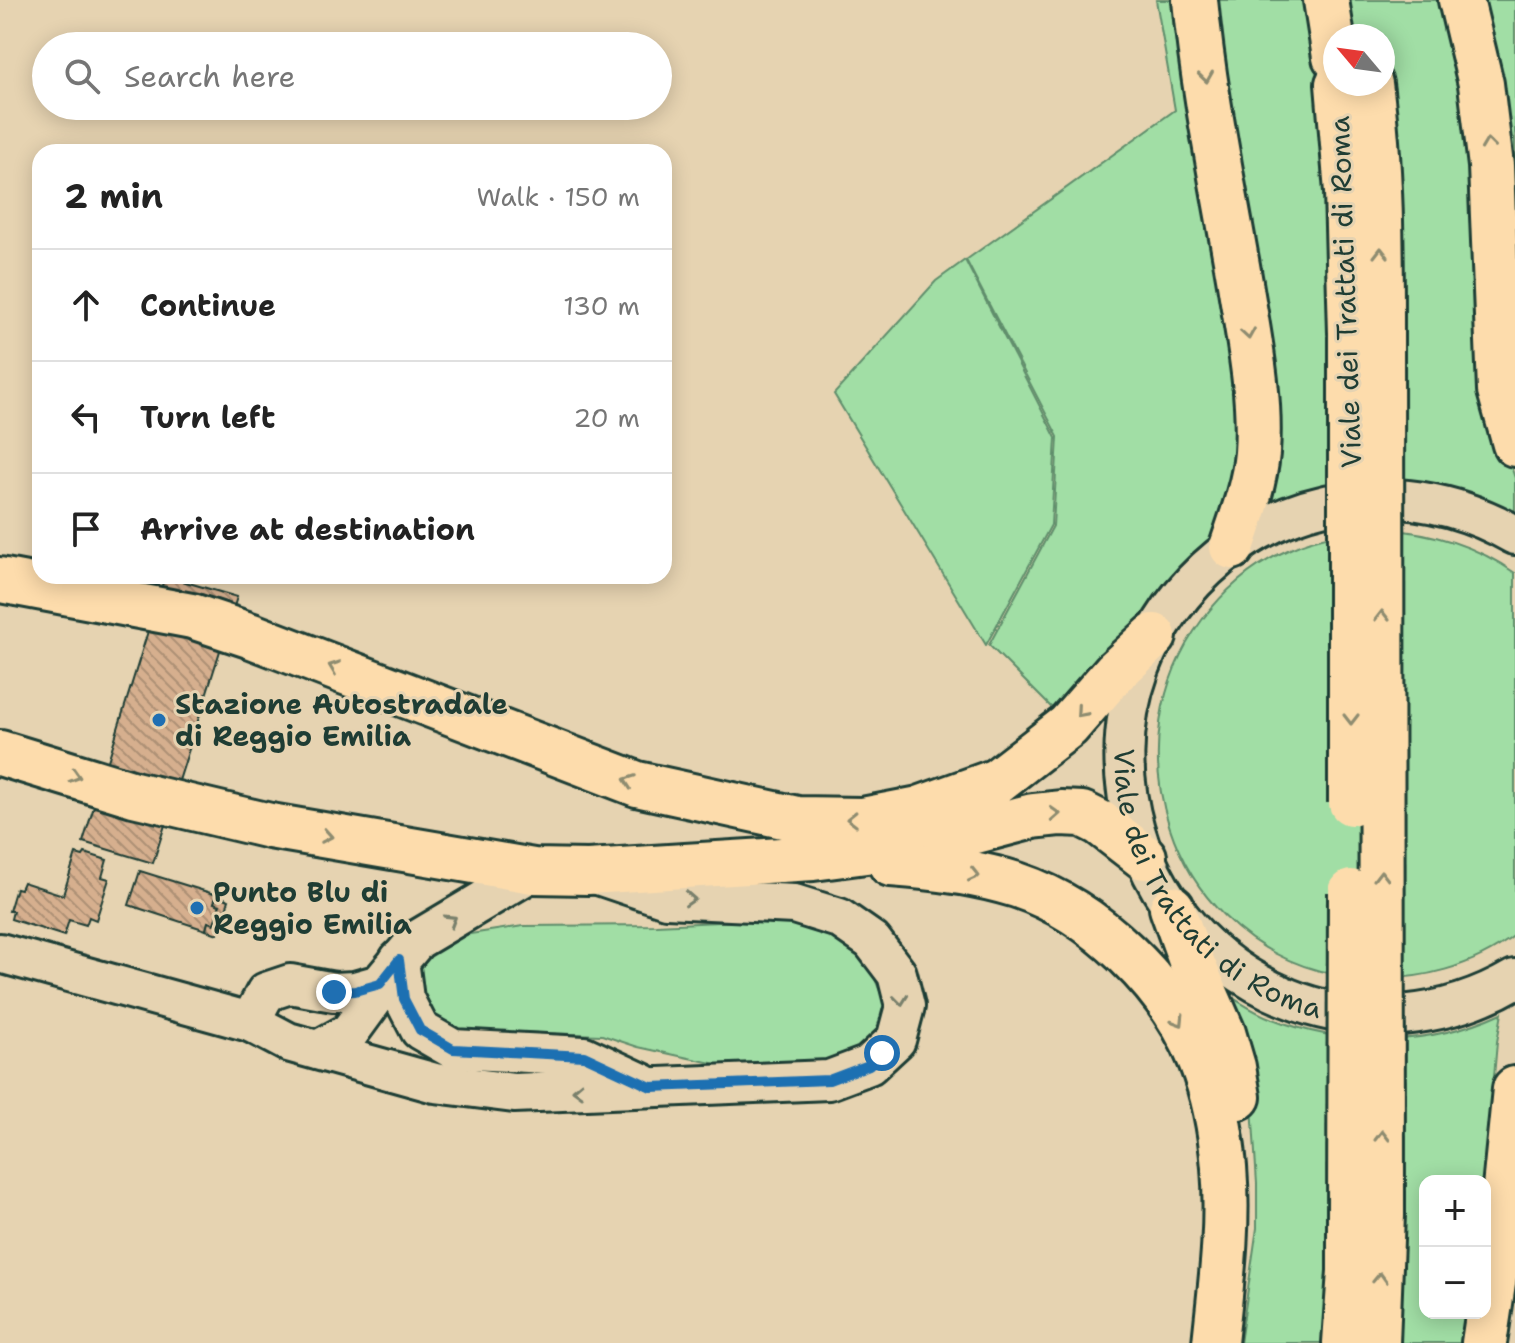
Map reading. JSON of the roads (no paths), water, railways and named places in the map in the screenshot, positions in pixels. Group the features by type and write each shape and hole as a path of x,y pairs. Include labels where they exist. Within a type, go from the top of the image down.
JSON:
{"highway":[{"path":"1195,0 1249,337 1258,418 1249,495 1232,547"},
{"path":"1326,0 1330,24"},
{"path":"1356,0 1361,24"},
{"path":"1461,0 1481,84 1491,166 1500,390 1515,444"},
{"name":"Viale dei Trattati di Roma","path":"1339,96 1347,192 1366,332 1366,1215 1377,1343"},
{"name":"Viale dei Trattati di Roma","path":"1366,332 1381,223 1372,96"},
{"path":"0,580 192,616 252,636 637,784 797,819 862,820 919,809 997,781 1068,726 1115,672 1154,636"},
{"path":"0,753 134,794 270,826 533,871 588,872 813,858 934,842 1033,816 1061,813 1082,814 1100,823 1144,857"},
{"path":"813,858 945,868 1016,885 1046,897 1107,936 1161,992 1201,1060 1221,1138 1226,1212 1215,1343"},
{"path":"1172,908 1223,1033 1233,1067 1241,1121 1244,1149 1242,1223 1226,1343"},
{"path":"1484,1343 1500,1237 1515,1089"},
{"name":"Viale dei Trattati di Roma","path":"1345,1343 1350,1271 1366,1215"}],"street":[{"name":"Viale dei Trattati di Roma","path":"1515,535 1464,511 1438,504 1384,498 1330,504 1267,526 1232,547 1209,566 1170,611 1142,662 1133,689 1124,745 1128,802 1134,830 1156,883 1172,908 1206,947 1238,971 1272,991 1321,1009 1374,1016 1426,1012 1477,998 1515,979"},
{"path":"318,1050 349,1033 390,972 417,940 533,871"},
{"path":"0,953 250,1022 288,1042 435,1083 514,1093 829,1080 869,1065 896,1040 905,1006 897,974 872,941 839,918 794,904 666,898 588,872"},
{"path":"250,1022 266,992 290,984 334,992 355,991 390,972"},
{"path":"390,972 420,1030 453,1049 584,1056 651,1087"}],"place":[{"name":"Stazione Autostradale di Reggio Emilia","path":"159,720"},
{"name":"Punto Blu di Reggio Emilia","path":"197,908"}]}
